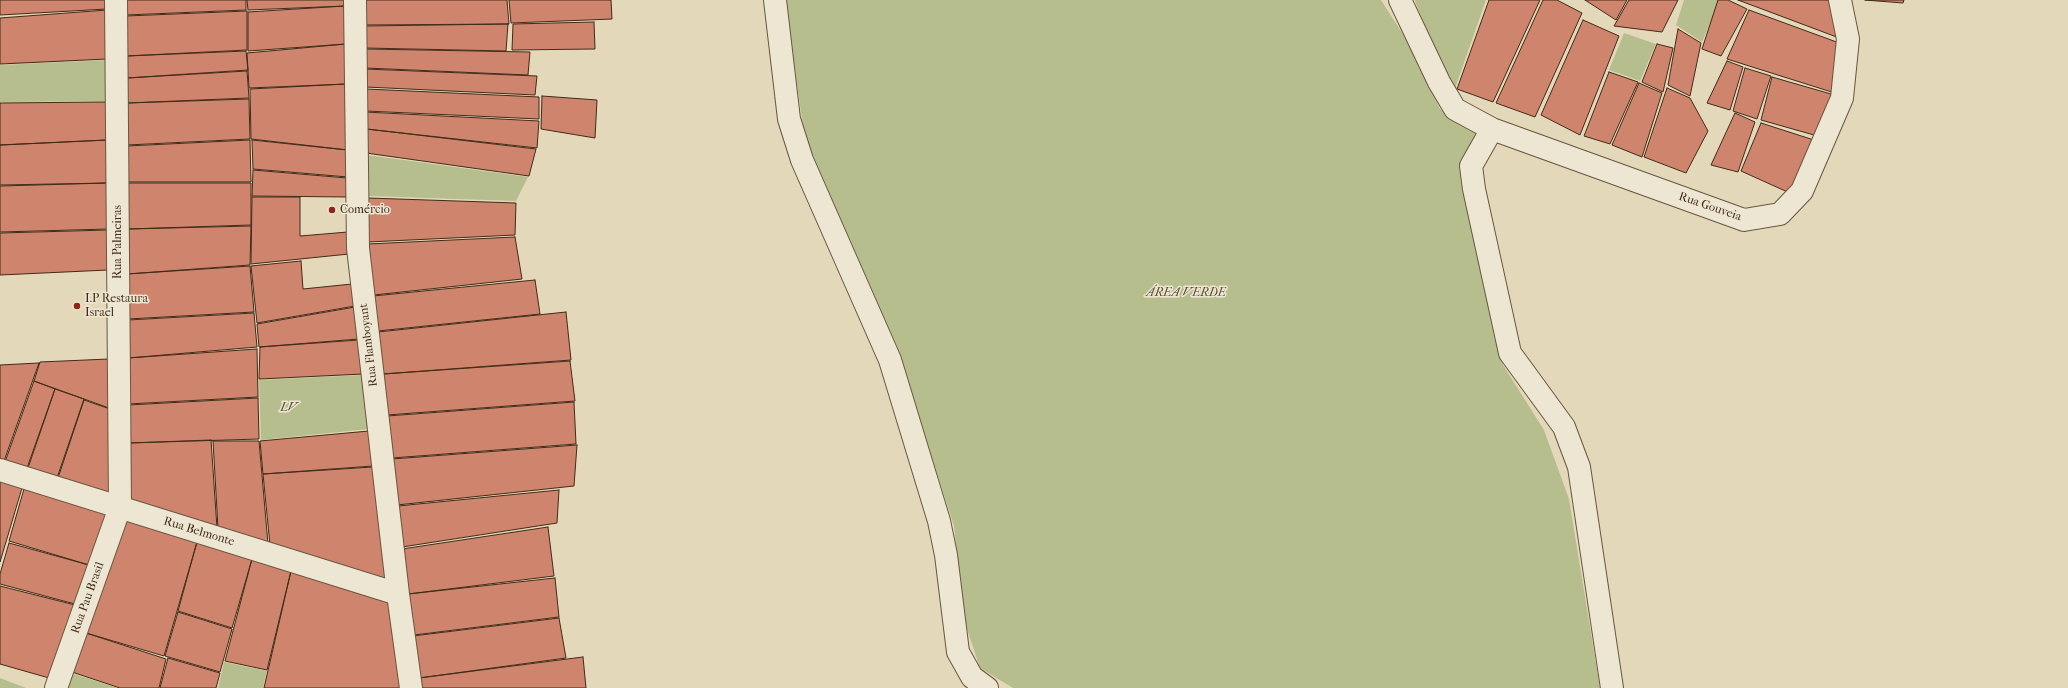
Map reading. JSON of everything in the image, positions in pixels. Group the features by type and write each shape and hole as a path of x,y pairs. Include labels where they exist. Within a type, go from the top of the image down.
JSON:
{"street":[{"name":"Rua Palmeiras","path":"116,0 120,507"},
{"name":"Rua Flamboyant","path":"354,0 358,248 398,594 411,688"},
{"path":"775,0 789,119 802,160 890,360 939,521 946,555 958,652 972,676 988,688"},
{"name":"Rua Gouveia","path":"1400,0 1439,82 1455,109 1492,129 1744,220 1780,214 1802,191 1842,98 1848,39 1840,0"},
{"path":"1492,129 1471,166 1474,189 1510,353 1564,427 1579,467 1612,688"},
{"name":"Rua Belmonte","path":"0,470 398,594"},
{"name":"Rua Pau Brasil","path":"56,688 120,507"}],"green space":[{"name":"ÁREA VERDE","path":"785,0 1381,0 1415,53 1440,109 1480,131 1461,177 1503,365 1544,430 1569,499 1600,688 1013,688 980,668 964,620 954,526 898,353 806,147"},
{"path":"1415,0 1486,0 1452,97 1416,4"},
{"path":"1684,0 1720,0 1702,42 1676,25"},
{"path":"1624,33 1656,44 1640,81 1609,70"},
{"path":"106,60 107,101 0,102 0,65"},
{"path":"367,155 528,177 516,201 368,196"},
{"name":"LV","path":"362,375 369,429 261,440 259,380"},
{"path":"224,662 267,671 263,688 218,688"},
{"path":"71,673 118,688 66,688"},
{"path":"0,678 26,688 0,688"}],"building":[{"path":"0,0 107,0 107,9 0,15"},
{"path":"126,0 246,0 246,10 126,15"},
{"path":"247,0 345,0 345,6 248,10"},
{"path":"364,0 507,0 509,24 364,25"},
{"path":"509,0 611,0 612,19 511,23"},
{"path":"1489,0 1540,0 1493,102 1457,89"},
{"path":"1543,0 1557,0 1582,13 1535,117 1496,103"},
{"path":"1585,0 1627,0 1616,20"},
{"path":"1629,0 1678,0 1662,32 1614,26"},
{"path":"1718,0 1728,0 1747,9 1721,56 1702,49"},
{"path":"1738,0 1836,0 1842,39"},
{"path":"1865,0 1904,0 1903,3"},
{"path":"345,6 346,44 248,51 248,12"},
{"path":"107,10 107,59 0,64 0,18"},
{"path":"1749,10 1842,44 1838,94 1727,59"},
{"path":"247,11 247,50 126,56 126,16"},
{"path":"1583,20 1619,36 1580,135 1541,115"},
{"path":"594,22 595,49 512,50 513,24"},
{"path":"508,24 506,51 365,48 364,26"},
{"path":"1678,29 1701,43 1690,96 1668,85"},
{"path":"346,44 347,84 249,88 247,53"},
{"path":"1657,44 1673,48 1663,92 1642,82"},
{"path":"366,49 530,52 528,75 365,68"},
{"path":"246,51 248,70 127,78 127,56"},
{"path":"1727,61 1743,67 1730,110 1707,103"},
{"path":"1745,68 1771,76 1757,119 1733,111"},
{"path":"365,69 537,76 535,95 366,87"},
{"path":"247,71 249,98 127,103 127,78"},
{"path":"1609,72 1638,82 1610,144 1584,136"},
{"path":"1772,77 1838,96 1821,137 1761,120"},
{"path":"1639,83 1662,93 1642,157 1612,145"},
{"path":"346,84 348,150 251,139 250,89"},
{"path":"1667,88 1690,98 1708,131 1686,173 1644,157"},
{"path":"366,89 539,97 539,119 366,111"},
{"path":"542,96 597,100 595,138 541,129"},
{"path":"249,99 250,139 127,145 127,103"},
{"path":"107,102 108,140 0,145 0,103"},
{"path":"365,112 539,121 537,148 366,129"},
{"path":"1735,113 1755,122 1738,172 1711,165"},
{"path":"1761,123 1817,141 1792,194 1741,171"},
{"path":"367,129 536,149 529,176 366,153"},
{"path":"107,140 108,183 0,185 0,145"},
{"path":"250,140 251,182 127,182 127,146"},
{"path":"252,140 347,150 348,177 253,169"},
{"path":"253,170 347,178 348,197 252,196"},
{"path":"108,183 108,229 0,232 0,186"},
{"path":"127,183 251,183 251,225 128,229"},
{"path":"252,197 300,197 300,236 348,232 349,254 251,264"},
{"path":"368,198 516,203 515,235 368,242"},
{"path":"251,226 250,265 127,274 128,229"},
{"path":"108,230 108,270 0,275 0,233"},
{"path":"515,237 522,279 374,295 368,244"},
{"path":"301,261 303,289 352,284 355,306 257,323 251,266"},
{"path":"250,266 254,312 128,319 127,274"},
{"path":"535,280 540,314 378,331 373,296"},
{"path":"355,307 359,339 259,347 257,324"},
{"path":"566,312 571,360 383,374 378,332"},
{"path":"254,313 257,347 128,358 128,320"},
{"path":"359,340 363,374 259,379 260,347"},
{"path":"257,349 258,397 128,404 128,358"},
{"path":"109,359 109,408 34,381 40,362"},
{"path":"570,361 575,401 387,415 383,374"},
{"path":"39,363 4,461 0,460 0,365"},
{"path":"34,381 55,389 27,468 5,462"},
{"path":"55,389 84,399 57,478 28,468"},
{"path":"258,398 259,439 129,443 128,405"},
{"path":"84,400 110,409 110,494 58,478"},
{"path":"574,402 576,444 392,458 387,416"},
{"path":"369,431 373,466 263,474 260,441"},
{"path":"211,440 217,528 129,500 129,443"},
{"path":"213,441 259,441 268,544 218,528"},
{"path":"577,445 574,486 397,505 392,459"},
{"path":"373,467 387,581 270,545 263,474"},
{"path":"0,481 22,488 0,562"},
{"path":"24,489 107,514 89,565 9,541"},
{"path":"559,490 557,523 402,547 398,506"},
{"path":"126,519 197,542 164,656 86,633"},
{"path":"548,527 554,576 408,594 402,549"},
{"path":"197,542 252,559 232,628 178,611"},
{"path":"9,543 89,565 75,604 0,584 0,574"},
{"path":"252,559 291,571 267,670 225,661"},
{"path":"291,571 388,601 400,688 264,688"},
{"path":"555,578 559,617 414,635 408,594"},
{"path":"0,586 75,605 49,678 0,664"},
{"path":"178,612 232,629 220,672 165,656"},
{"path":"559,618 566,658 419,678 413,636"},
{"path":"86,633 166,659 159,688 120,688 72,672"},
{"path":"583,657 586,688 421,688 419,678"},
{"path":"168,658 220,673 216,688 160,688"}],"place":[{"name":"Comércio","path":"332,210"},
{"name":"I.P Restaura Israel","path":"77,306"}]}
